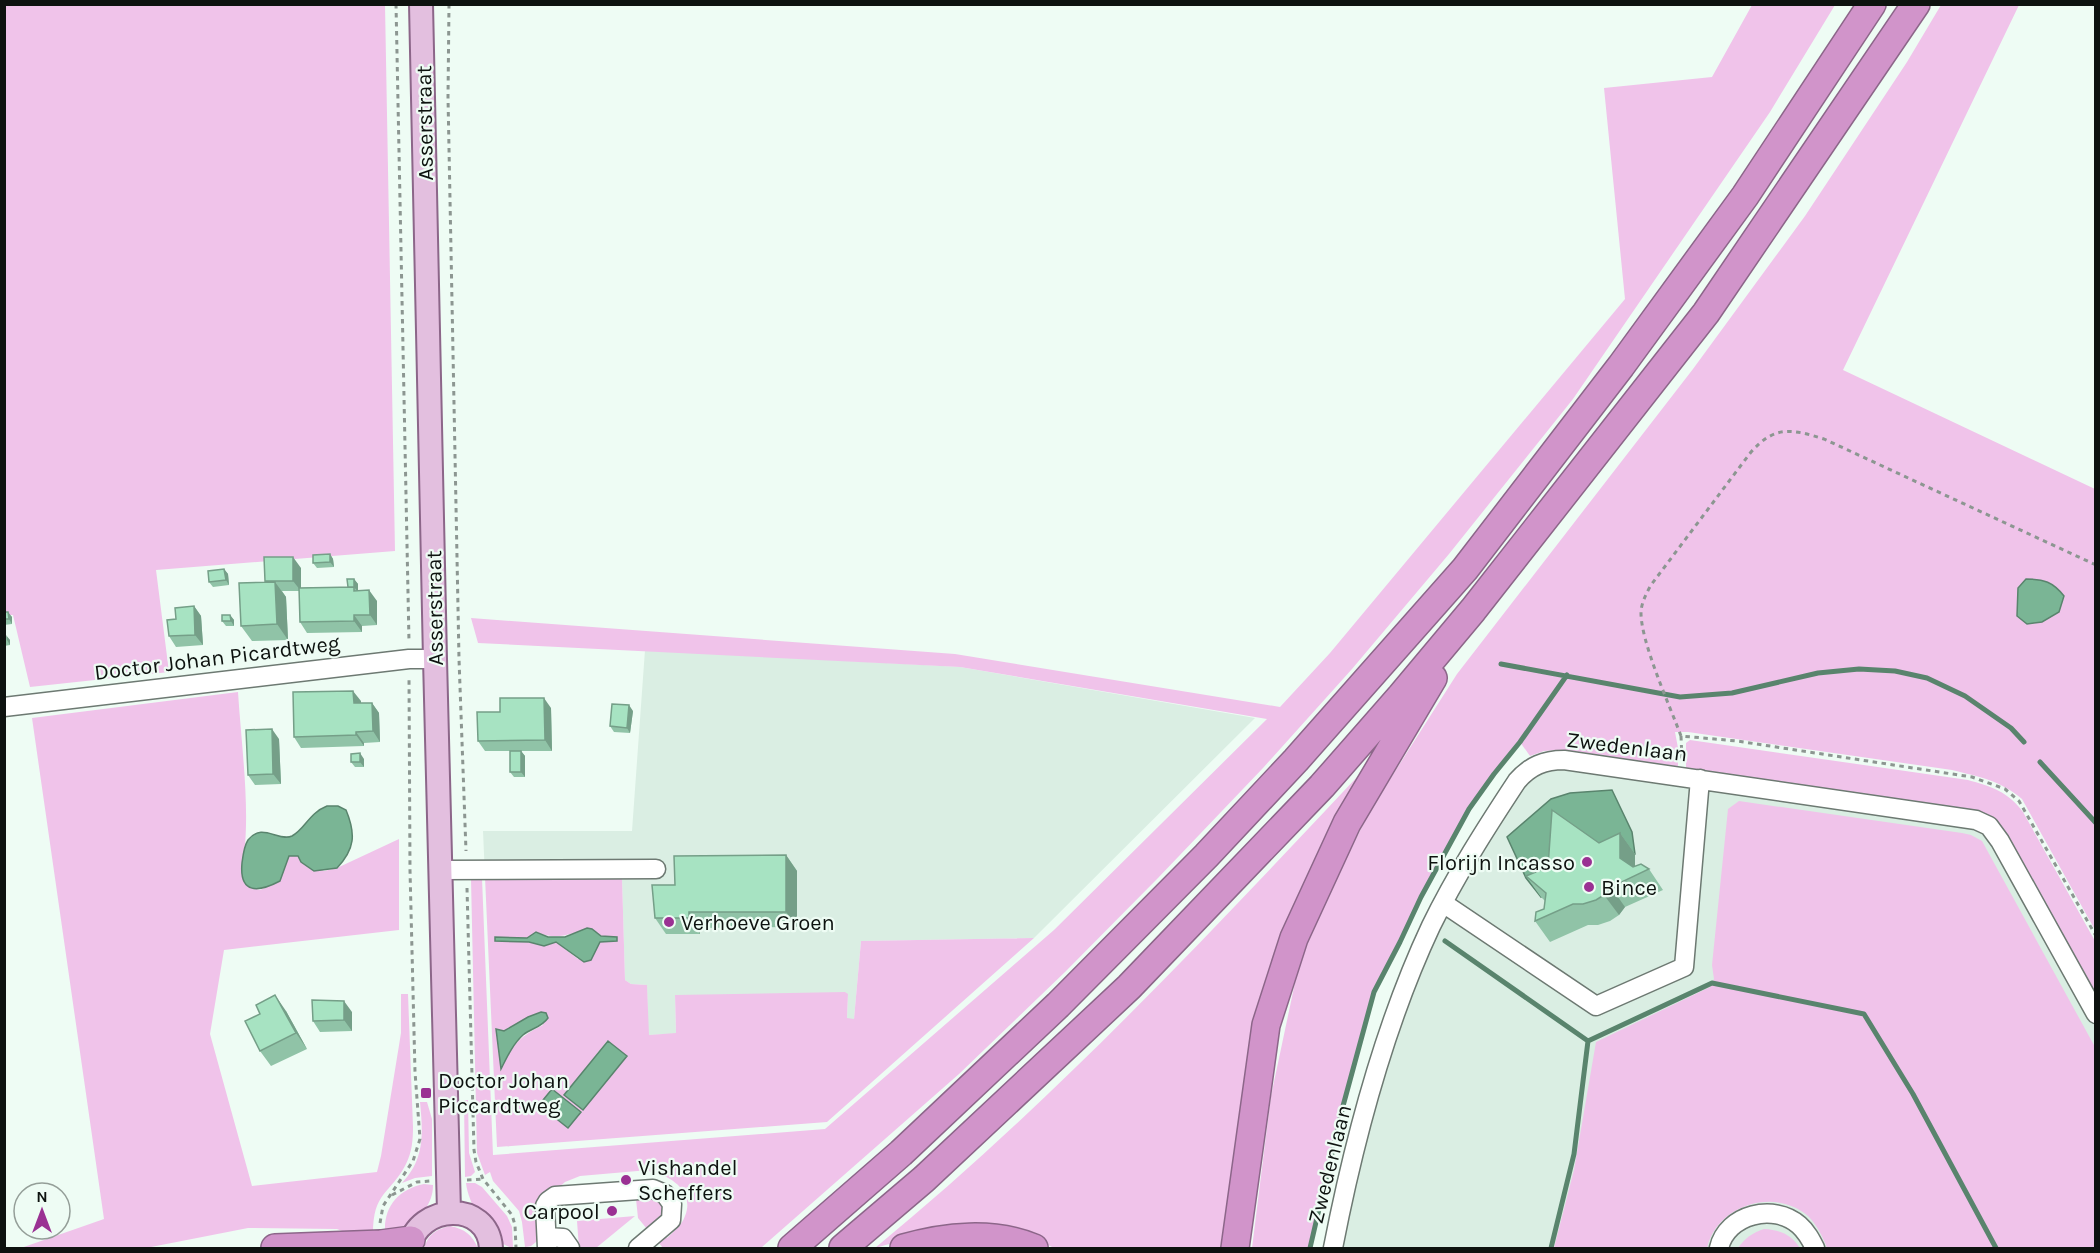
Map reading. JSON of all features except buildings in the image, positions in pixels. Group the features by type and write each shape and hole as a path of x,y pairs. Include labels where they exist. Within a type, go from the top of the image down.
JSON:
{"highway":[{"path":"792,1248 901,1153 1075,989 1206,856 1296,760 1465,568 1621,366 1745,196 1872,4"},
{"path":"843,1248 924,1179 1129,987 1322,786 1473,610 1706,313 1916,4"},
{"path":"1235,1248 1266,1025 1294,938 1347,823 1473,610"},
{"path":"904,1248 947,1238 1004,1240 1034,1248"},
{"path":"275,1248 410,1244"}],"main road":[{"name":"Asserstraat","path":"422,4 449,1212"},
{"path":"410,1244 415,1232 424,1223 434,1216 449,1212 465,1215 479,1223 487,1233 491,1248"}],"street":[{"name":"Doctor Johan Picardtweg","path":"4,707 409,659 435,659"},
{"name":"Zwedenlaan","path":"1333,1248 1356,1142 1392,1024 1409,978 1443,903 1511,790 1524,773 1551,760 1700,779 1976,820 1989,826 2000,841 2096,1014"},
{"path":"1443,903 1596,1006 1684,967 1700,779"},
{"path":"440,870 656,868"},
{"path":"570,1248 563,1238 547,1243 545,1206 555,1196 653,1189 661,1191 672,1204 670,1220 638,1248"},
{"path":"1719,1248 1728,1231 1740,1221 1754,1214 1770,1213 1785,1216 1799,1225 1809,1236 1815,1248"}],"path":[{"name":"Asserstraat","path":"390,1196 412,1161 420,1139 415,1072 410,894 409,659 396,4"},
{"name":"Asserstraat","path":"448,4 459,647 474,1150 483,1179 512,1215 516,1248"},
{"path":"1673,716 1654,664 1642,621 1641,611 1646,594 1751,452 1766,437 1782,431 1801,431 1824,439 2096,565"},
{"path":"1681,736 1681,777"}],"shaded area":[{"path":"4,5 385,5 395,551 156,570 169,672 30,687 13,615 5,615"},
{"path":"1752,5 1835,5 1770,112 1573,399 1449,554 1352,669 1263,768 1158,878 959,1074 761,1248 663,1248 658,1242 665,1236 667,1238 678,1228 685,1216 687,1199 684,1192 673,1181 649,1170 580,1176 565,1182 557,1189 536,1242 525,1247 519,1211 493,1181 490,1172 485,1175 477,1153 471,879 482,878 493,1155 825,1129 1054,930 1267,719 960,667 478,643 471,618 955,654 1280,707 1330,653 1625,299 1604,88 1712,77"},
{"path":"1941,5 2019,5 1843,370 2095,489 2095,930 2022,799 2005,787 1989,780 1952,770 1688,732 1675,732 1678,767 1557,750 1544,751 1530,756 1520,742 1494,774 1456,831 1374,992 1343,1106 1310,1248 1252,1248 1271,1096 1296,978 1314,922 1371,809 1457,674 1693,369 1805,216 1907,62"},
{"path":"2026,579 2048,582 2060,591 2064,596 2059,612 2042,622 2027,624 2017,616 2018,588"},
{"path":"645,650 960,667 1255,718 1034,938 861,941 854,1019 847,1019 848,995 675,995 676,1034 648,1035 647,985 631,984 625,980 622,877 485,877 483,831 632,831"},
{"path":"238,692 246,808 243,871 247,886 260,890 280,881 289,856 298,856 324,871 337,868 399,839 399,930 224,950 210,1034 252,1186 377,1172 401,1033 401,994 408,994 412,1146 400,1174 379,1201 373,1234 352,1235 337,1229 248,1228 146,1248 21,1248 41,1241 72,1241 72,1230 104,1219 32,718"},
{"path":"1690,740 1968,780 1991,787 2012,799 2023,812 2095,941 2095,996 2011,842 2002,830 1852,794 1686,768 1686,743"},
{"path":"1373,760 1313,869 1220,1248 1054,1248 1044,1243 900,1241 875,1248 942,1192 1132,1012"},
{"path":"1541,763 1976,820 2000,841 2095,1014 2095,1248 1333,1248 1356,1142 1449,892"},
{"path":"1612,790 1632,832 1635,854 1541,897 1526,878 1507,837 1551,799 1570,793"},
{"path":"1739,801 1962,833 1982,841 2095,1047 2095,1248 1827,1248 1819,1231 1808,1216 1795,1207 1764,1202 1735,1211 1722,1221 1713,1233 1707,1248 1554,1248 1574,1170 1596,1042 1710,987 1714,979 1712,965 1728,809"},
{"path":"327,806 338,806 346,810 351,827 350,848 337,868 314,871 301,862 298,856 289,856 280,881 258,889 247,886 242,873 242,863 248,840 253,835 264,832 281,837 292,836 316,813"},
{"path":"485,877 622,877 625,980 631,984 647,985 649,1035 676,1033 675,995 845,992 848,994 847,1018 854,1019 861,941 1034,938 827,1122 497,1147","holes":["592,929 601,936 617,937 617,941 600,942 595,952 578,959 556,942 544,946 529,942 499,942 495,937 527,938 536,932 558,936","541,1012 543,1025 528,1033 518,1042 501,1068 496,1030 504,1031","607,1041 626,1056 582,1110 564,1095"]},
{"path":"587,928 601,936 617,937 617,941 600,942 591,960 584,962 556,942 544,946 529,942 495,941 495,937 527,938 536,932 548,937 565,937"},
{"path":"541,1012 546,1013 548,1018 519,1039 501,1069 496,1029 504,1031"},
{"path":"608,1041 627,1056 583,1110 564,1095"},
{"path":"552,1089 581,1112 568,1128 539,1105"},
{"path":"464,1100 468,1100 469,1153 475,1172 465,1177"},
{"path":"420,1102 427,1102 432,1119 432,1176 415,1178 402,1183 410,1174 419,1155 422,1135"},
{"path":"466,1183 475,1183 482,1187 507,1216 512,1227 513,1248 497,1239 482,1222 471,1201"},
{"path":"424,1184 433,1185 431,1199 424,1210 405,1230 385,1231 390,1206 400,1194"},
{"path":"652,1196 664,1204 663,1216 647,1229 638,1218 636,1199"},
{"path":"635,1216 596,1248 579,1248 577,1221"},
{"path":"450,1226 467,1233 478,1248 424,1248 433,1233"},
{"path":"1764,1229 1785,1234 1793,1239 1800,1248 1738,1248 1749,1236"}],"waterway":[{"path":"1501,664 1680,697 1732,693 1818,673 1859,669 1895,671 1927,678 1965,696 2011,728 2024,742"},
{"path":"1310,1248 1343,1106 1374,992 1421,897 1469,809 1567,675"},
{"path":"2040,762 2096,823"},
{"path":"1445,941 1588,1041 1712,983 1864,1014 1913,1094 1996,1248"},
{"path":"1551,1248 1574,1154 1588,1041"}],"place":[{"name":"Florijn Incasso","path":"1587,862"},
{"name":"Bince","path":"1589,887"},
{"name":"Verhoeve Groen","path":"669,922"},
{"name":"Doctor Johan Piccardtweg","path":"426,1093"},
{"name":"Vishandel Scheffers","path":"626,1180"},
{"name":"Carpool","path":"612,1211"}]}
